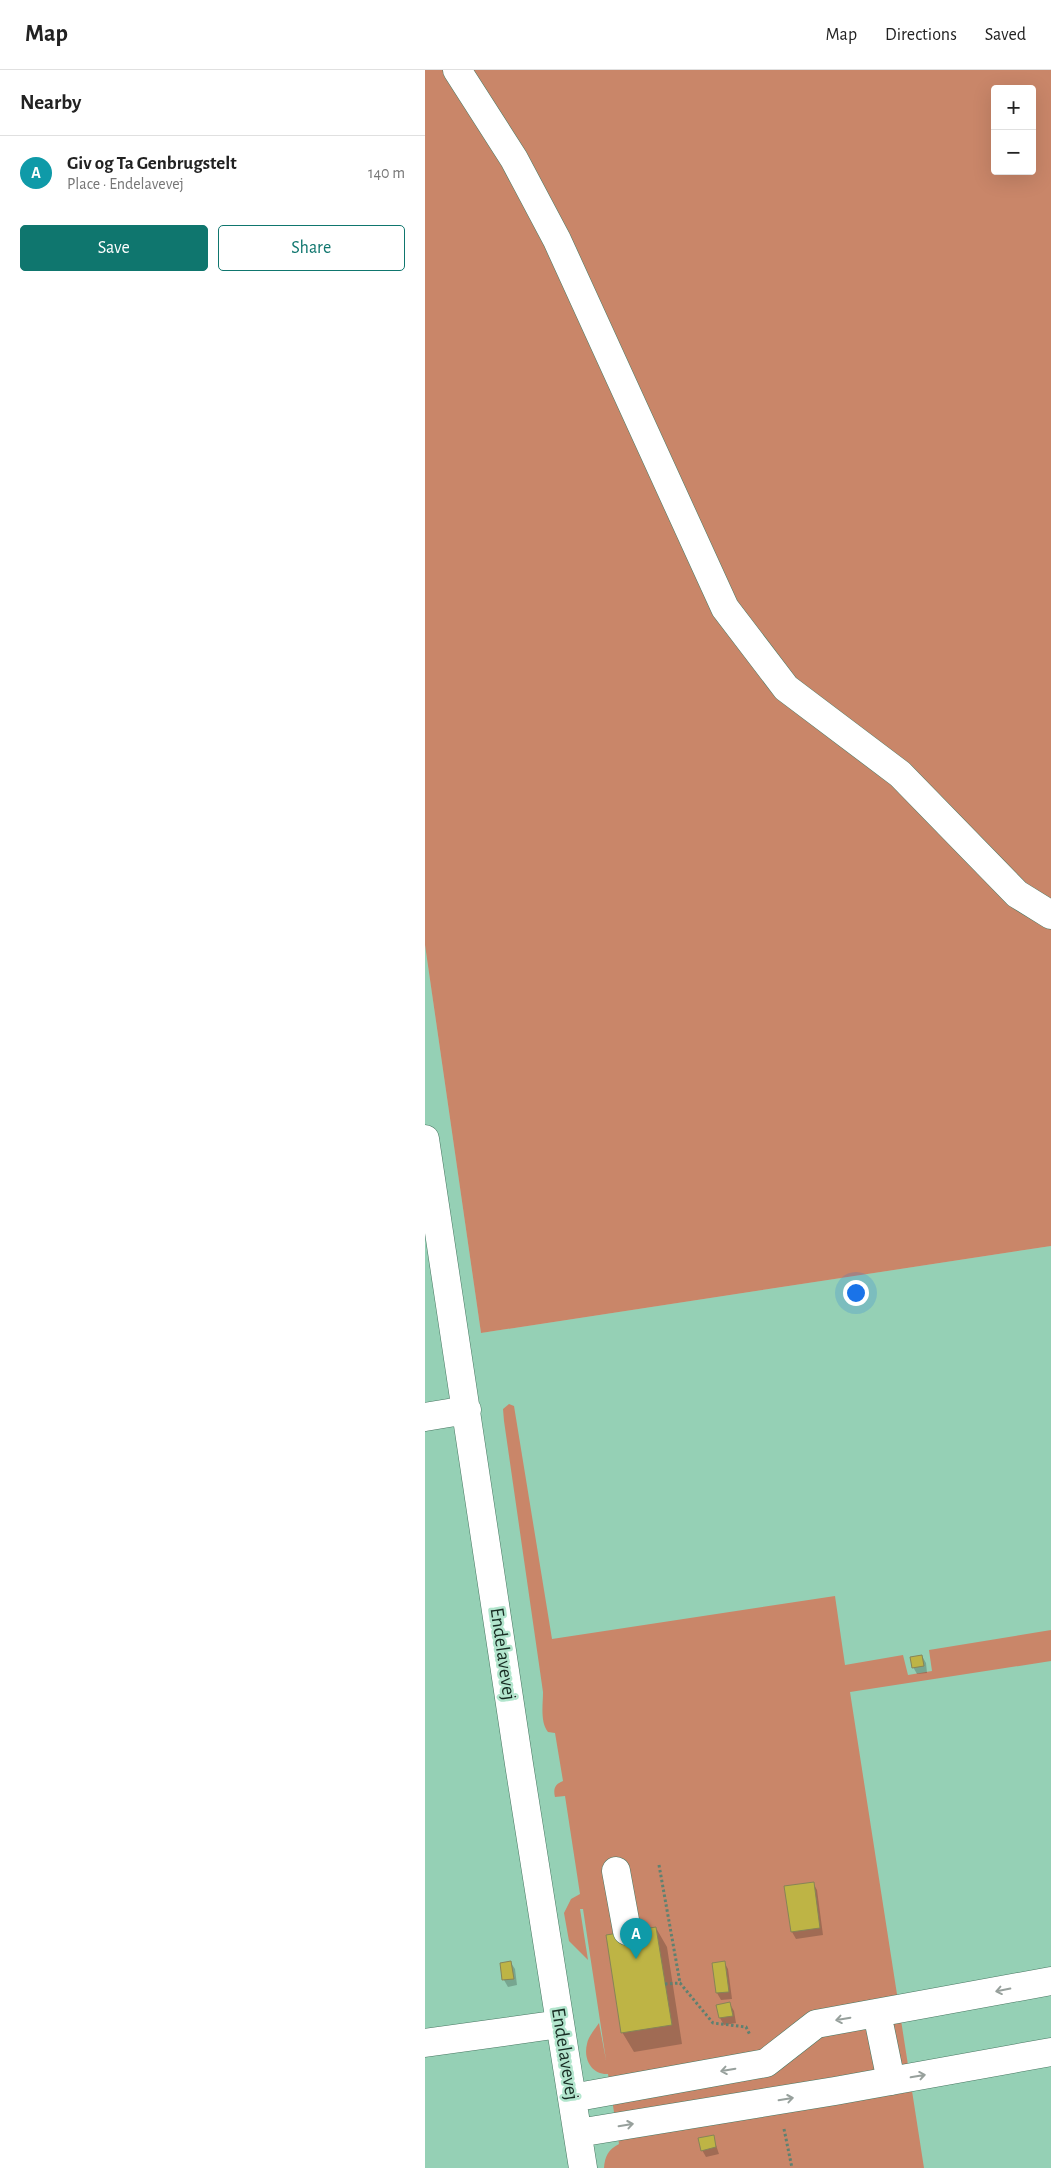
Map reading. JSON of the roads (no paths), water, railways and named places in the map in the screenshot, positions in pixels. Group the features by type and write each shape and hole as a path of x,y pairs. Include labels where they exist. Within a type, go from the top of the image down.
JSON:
{"street":[{"path":"457,70 514,159 557,240 725,608 786,688 900,774 1017,894 1051,915"},
{"name":"Endelavevej","path":"425,1139 583,2168"},
{"path":"425,1417 467,1410"},
{"path":"616,1871 627,1931"},
{"path":"572,2098 766,2063 816,2024 1051,1981"},
{"path":"877,2013 891,2081"},
{"path":"425,2042 560,2024"},
{"path":"578,2133 891,2081 1051,2052"}],"place":[{"name":"Giv og Ta Genbrugstelt","path":"636,1959"}]}
